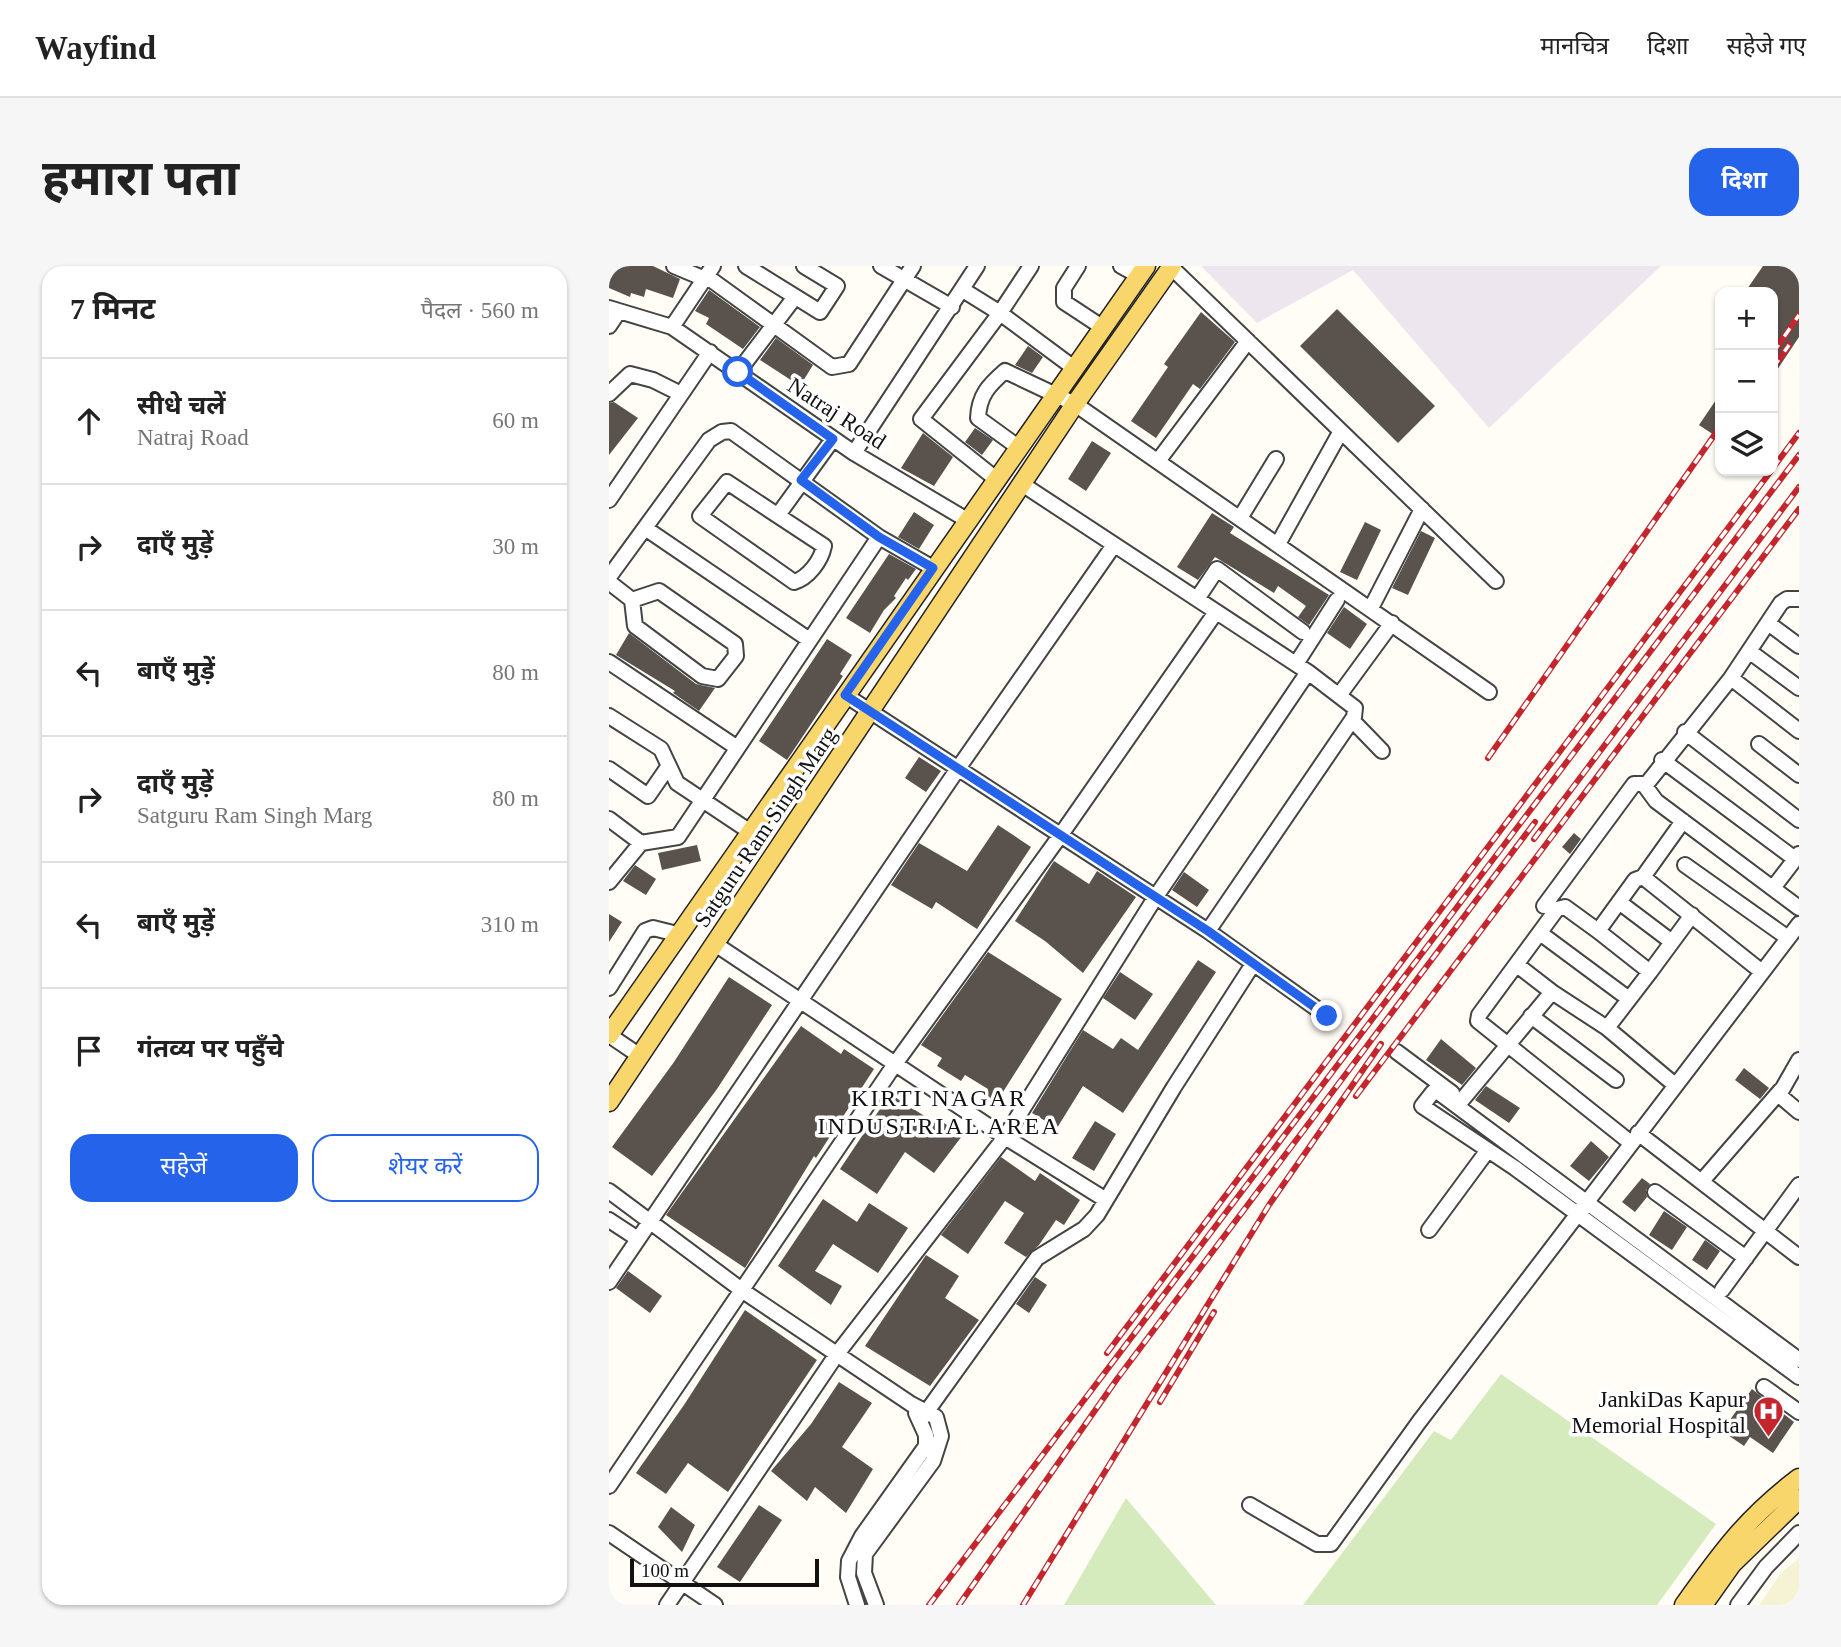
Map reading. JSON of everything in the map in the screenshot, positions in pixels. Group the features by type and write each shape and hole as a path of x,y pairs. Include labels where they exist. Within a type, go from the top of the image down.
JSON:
{"main road":[{"name":"Satguru Ram Singh Marg","path":"609,1102 1075,404 1171,266"},
{"name":"Satguru Ram Singh Marg","path":"609,1035 1142,271"},
{"path":"1684,1605 1718,1557 1761,1506 1799,1478"},
{"path":"1703,1605 1732,1564 1799,1499"}],"street":[{"path":"674,266 708,274 832,367 845,367 913,266"},
{"path":"745,266 820,312 837,286 804,266"},
{"path":"881,266 953,307"},
{"path":"854,453 953,307 977,266"},
{"path":"996,480 921,419 1000,313 1031,266"},
{"path":"1079,266 1064,288 1064,302 1103,327"},
{"path":"1121,266 1142,271"},
{"path":"1171,266 1496,581"},
{"path":"672,327 708,274"},
{"path":"963,290 1000,313 1074,368"},
{"path":"738,372 795,296"},
{"path":"609,326 614,309"},
{"name":"Natraj Road","path":"614,309 672,327 854,453 967,520"},
{"path":"1158,461 1248,341"},
{"path":"609,500 710,352"},
{"path":"1018,447 978,418 979,404 987,386 1005,370 1075,404 1489,692"},
{"path":"609,394 630,374 653,380 681,394"},
{"path":"632,600 659,591 736,644 736,656 718,679 702,676 635,626 632,600 609,579 709,440 722,432 731,431 879,537 933,568"},
{"path":"1278,544 1341,431"},
{"path":"778,515 833,439"},
{"path":"1240,518 1276,459"},
{"path":"727,482 778,515 824,546 822,556 803,580 794,582 700,516 727,482"},
{"path":"1022,484 1302,668 1340,694 1355,708 1352,720 1208,931"},
{"path":"1371,608 1422,509"},
{"path":"645,528 808,639"},
{"path":"609,882 641,843 678,837 808,639 879,537"},
{"path":"609,1282 957,770 1114,545"},
{"path":"1197,599 1217,569 1303,632"},
{"path":"1799,599 1787,599 1781,603 1731,678 1662,760 1646,784 1647,792 1656,801 1799,908"},
{"path":"667,1605 837,1354 1005,1137 1302,668 1337,600"},
{"path":"609,1486 895,1064 1060,836 1216,612"},
{"path":"1340,694 1392,623"},
{"path":"1768,623 1799,646"},
{"path":"1749,651 1799,688"},
{"path":"609,662 736,747"},
{"path":"1731,678 1799,731"},
{"path":"845,695 1208,931 1327,1016"},
{"path":"609,716 661,749 677,783 749,831"},
{"path":"1352,720 1382,751"},
{"path":"1685,732 1799,820"},
{"path":"1759,744 1799,775"},
{"path":"1662,760 1797,857 1773,888"},
{"path":"609,769 648,796 668,767"},
{"path":"1544,906 1635,784 1646,784"},
{"path":"609,820 641,843"},
{"path":"1598,931 1635,880 1643,877 1683,821"},
{"path":"1249,1505 1317,1544 1331,1544 1586,1201 1795,932 1685,865"},
{"path":"1643,877 1762,972"},
{"path":"1619,902 1672,942"},
{"path":"1650,972 1572,912 1560,907 1478,1018 1508,1045 1635,1138 1702,1181 1799,1257"},
{"path":"1607,1028 1692,915"},
{"path":"609,988 645,931 653,928 677,934"},
{"path":"1540,933 1629,999"},
{"path":"715,944 1005,1137 1106,1200"},
{"path":"856,1604 848,1577 849,1561 862,1536 926,1447 924,1416 1037,1258 1084,1229 1106,1200 1253,964"},
{"path":"1517,965 1607,1028 1675,1085"},
{"path":"1459,1103 1552,992"},
{"path":"1531,1016 1616,1080"},
{"path":"609,1035 640,1056"},
{"path":"1397,1052 1586,1201 1799,1360"},
{"path":"1702,1181 1781,1090 1799,1060"},
{"path":"1781,1090 1780,1098 1799,1112"},
{"path":"1459,1103 1435,1091 1422,1105 1577,1213 1799,1377"},
{"path":"1429,1230 1488,1150"},
{"path":"1722,1290 1799,1185"},
{"path":"609,1191 743,1291 911,1404 924,1416 936,1417 939,1449 865,1554 864,1573 873,1600"},
{"path":"1655,1192 1746,1258"},
{"path":"609,1220 638,1239"},
{"path":"1764,1387 1799,1412"},
{"path":"609,1533 715,1605"},
{"path":"1738,1605 1766,1567 1799,1533"}],"shaded area":[{"path":"1201,266 1661,266 1489,428 1353,270 1257,323"},
{"path":"1799,1558 1799,1605 1759,1605 1781,1573"}],"green space":[{"path":"1501,1374 1716,1524 1657,1605 1303,1605 1434,1431 1451,1440"},
{"path":"1126,1498 1216,1605 1064,1605"}],"building":[{"path":"609,266 653,266 680,279 673,298 646,289 644,297 631,293 630,297 609,288"},
{"path":"1763,266 1799,266 1799,337 1778,368 1778,287 1748,287"},
{"path":"709,290 760,327 743,349 706,324 709,318 695,311"},
{"path":"1337,309 1435,406 1398,443 1300,346"},
{"path":"1201,312 1235,342 1200,389 1193,384 1156,438 1131,421 1168,367 1164,364"},
{"path":"776,338 813,365 800,386 760,360"},
{"path":"1028,346 1043,357 1032,373 1015,365"},
{"path":"1715,401 1715,436 1699,425"},
{"path":"614,402 638,418 609,455 609,403"},
{"path":"975,428 993,440 982,455 965,442"},
{"path":"923,433 953,457 934,486 901,468"},
{"path":"1092,441 1111,453 1086,491 1068,479"},
{"path":"914,512 934,525 919,549 898,537"},
{"path":"1212,513 1234,527 1230,533 1329,595 1309,625 1298,617 1306,606 1278,586 1274,593 1215,557 1198,580 1177,567"},
{"path":"1365,522 1381,530 1357,580 1340,572"},
{"path":"1421,531 1435,538 1408,595 1392,588"},
{"path":"889,554 916,569 908,580 906,578 894,596 896,598 884,610 870,633 846,618"},
{"path":"1344,607 1367,624 1350,649 1327,633"},
{"path":"629,633 696,684 715,688 699,711 673,693 675,691 616,655"},
{"path":"827,639 852,655 840,674 843,676 787,760 759,741"},
{"path":"919,757 941,771 926,792 905,778"},
{"path":"998,825 1031,847 977,929 936,902 932,909 891,885 919,843 967,871"},
{"path":"1574,833 1581,839 1570,854 1562,847"},
{"path":"697,845 701,861 662,870 658,853"},
{"path":"1054,861 1089,884 1097,871 1136,897 1083,973 1045,941 1015,921"},
{"path":"635,865 656,879 646,895 623,881"},
{"path":"1184,872 1209,890 1197,907 1172,890"},
{"path":"609,914 622,922 609,942"},
{"path":"988,952 1062,999 996,1103 984,1096 988,1089 965,1075 961,1081 937,1066 942,1058 921,1045"},
{"path":"1198,960 1216,972 1123,1113 1083,1086 1057,1128 1032,1113 1083,1030 1113,1049 1121,1038 1138,1050"},
{"path":"1120,972 1153,994 1135,1020 1103,998"},
{"path":"729,977 772,1005 717,1089 652,1176 612,1147 674,1062"},
{"path":"801,1026 841,1054 844,1049 874,1069 816,1158 814,1156 745,1268 666,1215"},
{"path":"1441,1039 1476,1068 1462,1085 1426,1060"},
{"path":"1744,1068 1769,1088 1760,1099 1735,1080"},
{"path":"1486,1086 1520,1108 1509,1123 1475,1100"},
{"path":"890,1094 937,1124 940,1120 962,1136 934,1173 905,1152 877,1194 840,1169"},
{"path":"1095,1121 1116,1134 1094,1171 1072,1158"},
{"path":"1591,1141 1609,1157 1589,1181 1570,1166"},
{"path":"1001,1157 1035,1181 1040,1173 1080,1200 1064,1225 1056,1220 1039,1245 1026,1257 1004,1243 1024,1213 1005,1201 968,1254 941,1235"},
{"path":"1642,1178 1650,1184 1646,1190 1647,1197 1635,1212 1622,1202"},
{"path":"823,1199 857,1222 869,1203 908,1228 878,1273 833,1244 815,1271 842,1286 831,1305 778,1266"},
{"path":"1664,1211 1687,1227 1672,1250 1649,1235"},
{"path":"1705,1240 1720,1251 1707,1270 1692,1260"},
{"path":"926,1255 959,1276 945,1298 979,1320 930,1386 865,1346"},
{"path":"628,1271 662,1296 650,1313 616,1288"},
{"path":"1035,1277 1047,1285 1029,1313 1016,1304"},
{"path":"745,1310 817,1360 728,1492 688,1463 666,1494 636,1473 684,1405"},
{"path":"839,1382 872,1403 842,1447 873,1469 846,1513 815,1487 807,1501 771,1471 811,1424"},
{"path":"1752,1389 1794,1422 1773,1453 1750,1437 1744,1446 1722,1431"},
{"path":"759,1505 782,1520 740,1582 717,1567"},
{"path":"671,1507 695,1525 682,1552 658,1527"}],"railway":[{"path":"1775,350 1799,315"},
{"path":"1778,361 1789,345"},
{"path":"1778,461 1799,433"},
{"path":"1488,758 1715,434"},
{"path":"929,1605 1799,455"},
{"path":"1107,1353 1767,476"},
{"path":"1534,839 1799,487"},
{"path":"1356,1096 1799,509"},
{"path":"959,1605 1117,1379 1535,822"},
{"path":"1023,1605 1269,1205 1381,1044"},
{"path":"1160,1402 1214,1312"}],"place":[{"name":"JankiDas Kapur Memorial Hospital","path":"1769,1439"}],"district":[{"name":"KIRTI NAGAR INDUSTRIAL AREA","path":"939,1112"}],"route":[{"path":"738,372 833,439 801,480 879,537 933,568 845,695 1208,931 1327,1016"}]}
